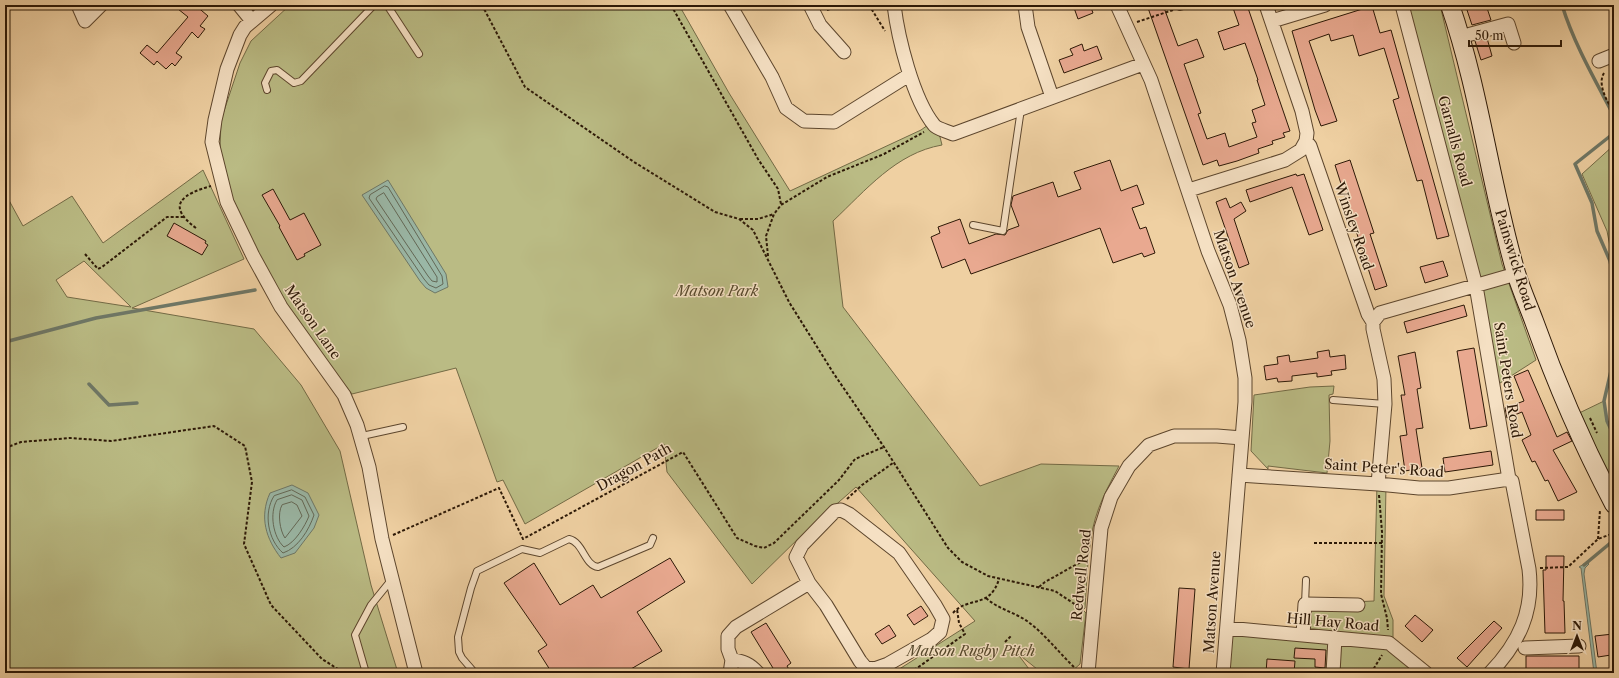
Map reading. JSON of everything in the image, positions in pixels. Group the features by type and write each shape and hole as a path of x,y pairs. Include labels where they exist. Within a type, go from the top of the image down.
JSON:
{"main road":[{"name":"Painswick Road","path":"1450,5 1472,80 1497,199 1516,274 1552,370 1593,463 1610,497"}],"street":[{"path":"78,5 85,21 101,5"},
{"path":"239,5 252,21"},
{"name":"Matson Lane","path":"271,5 245,27 240,35 227,69 214,120 212,142 227,202 281,308 344,395 362,436 382,539 416,673"},
{"path":"730,5 772,77 786,108 804,121 834,122 909,75"},
{"path":"810,5 820,25 844,52"},
{"path":"894,5 909,75 934,126 953,134 1143,64"},
{"path":"1025,5 1028,27 1052,97"},
{"name":"Matson Avenue","path":"1117,5 1151,80 1189,190 1208,251 1230,305 1239,340 1245,394 1223,673"},
{"name":"Winsley Road","path":"1266,5 1302,111 1307,133 1306,141 1310,146 1368,314 1374,322"},
{"path":"1272,21 1325,5"},
{"name":"Garnalls Road","path":"1402,5 1476,286"},
{"path":"1460,37 1508,24 1514,44"},
{"path":"1602,67 1614,55"},
{"path":"1189,190 1285,160 1301,150 1306,141"},
{"path":"1378,484 1385,404 1384,379 1373,329 1374,322 1380,312 1516,274"},
{"name":"Saint Peters Road","path":"1476,286 1509,479"},
{"name":"Redwell Road","path":"1088,673 1101,528 1112,497 1129,466 1149,445 1174,436 1242,438"},
{"name":"Saint Peter's Road","path":"1239,475 1419,488 1449,488 1509,479"},
{"path":"1490,673 1510,647 1524,624 1530,591 1529,569 1515,492 1512,481 1509,479"},
{"path":"841,510 849,514 899,553 941,613 942,625 940,632 932,639 888,664 874,669 865,667 860,661 826,606 809,583 796,557 798,550 835,511 841,510"},
{"path":"758,673 753,666 743,661 731,667 728,650 728,636 736,627 809,583"},
{"path":"1303,635 1305,604 1358,605"},
{"name":"Hill Hay Road","path":"1227,628 1390,644 1426,673"},
{"path":"1333,673 1335,638"},
{"path":"1525,648 1579,646"}],"lane":[{"path":"267,90 264,83 271,71 277,70 294,83 301,81 374,5"},
{"path":"387,5 396,15 419,54"},
{"path":"973,225 1003,231 1020,109"},
{"path":"1333,400 1385,404"},
{"path":"362,436 403,427"},
{"path":"475,673 462,658 459,652 458,637 474,577 482,568 522,549 540,553 570,539 575,540 593,566 598,567 650,545 653,538"},
{"path":"366,673 355,635 371,605 392,579"},
{"path":"1305,604 1306,580"}],"path":[{"path":"482,5 525,87 634,162 715,212 739,219 758,219 774,214"},
{"path":"671,5 758,159 778,189 781,205"},
{"path":"1127,26 1183,6"},
{"path":"1602,67 1601,78 1603,90 1614,112"},
{"path":"768,259 766,236 774,214 781,205 828,177 884,154 934,126"},
{"path":"196,228 184,217 180,207 183,197 197,190 221,182"},
{"path":"85,254 98,268 102,268 167,217 184,217"},
{"path":"739,219 753,230 789,302 834,374 884,448 948,548 966,566 999,579 1055,591 1080,608 1093,613"},
{"path":"5,448 21,442 70,438 111,441 214,426 245,446 252,482 244,544 271,605 322,659 341,671"},
{"name":"Dragon Path","path":"382,539 499,488 523,539 683,452 737,538 755,546 764,548 774,543 839,480 855,459 884,448"},
{"path":"841,510 842,504 862,485 893,463"},
{"path":"1371,673 1385,648 1390,644 1387,618 1381,594 1382,543 1378,484"},
{"path":"1598,539 1601,493 1610,497"},
{"path":"1529,569 1568,567 1598,539 1614,533"},
{"path":"1314,543 1382,543"},
{"path":"1040,587 1073,566 1099,554"},
{"path":"957,609 982,601 997,587 999,579"},
{"path":"986,598 993,604 1026,620 1040,631 1079,673"},
{"path":"1005,642 1012,635"}],"green space":[{"path":"290,5 679,5 729,93 790,191 921,130 928,125 940,137 942,145 925,149 896,164 870,185 833,221 843,307 980,486 1041,464 1119,466 1095,518 1089,554 1085,556 1085,562 1088,562 1085,608 1083,610 1086,613 1080,664 1071,672 1042,673 1017,653 1032,673 893,673 975,621 856,487 805,532 752,584 667,472 664,444 525,524 503,480 497,482 456,368 352,394 282,306 239,224 220,150 221,120 240,63 251,41"},
{"path":"1402,5 1440,5 1502,264 1536,360 1497,385"},
{"path":"1614,145 1614,267 1607,231 1582,174"},
{"path":"203,170 244,259 132,308 254,329 301,385 340,451 371,585 398,673 5,673 5,193 23,226 72,196 103,243","holes":["84,261 131,307 67,297 56,280"]},
{"path":"1334,386 1333,394 1329,395 1330,441 1327,473 1268,466 1268,469 1251,451 1254,395 1310,387"},
{"path":"1604,401 1607,421 1614,436 1614,504 1573,416"},
{"path":"1377,484 1386,485 1384,596 1393,620 1393,641 1420,673 1223,673 1227,628 1303,635 1305,604 1374,601"}],"water":[{"path":"388,180 446,274 448,287 435,293 426,288 362,195"},
{"path":"292,485 308,493 319,515 314,528 295,553 281,558 271,543 268,535 265,511 270,493"},
{"path":"1587,562 1589,564 1585,568 1584,574 1597,673 1594,673 1581,568 1579,567"}],"building":[{"path":"173,5 195,5 208,16 200,26 205,29 198,38 192,32 176,53 182,57 175,66 172,63 166,69 157,61 154,65 140,53 147,45 157,53 188,17"},
{"path":"1073,5 1090,5 1093,13 1078,19"},
{"path":"1147,5 1163,5 1178,46 1197,39 1204,57 1184,64 1201,113 1198,114 1207,139 1225,133 1229,147 1257,137 1252,123 1256,122 1252,110 1265,105 1245,43 1224,50 1218,32 1239,25 1232,5 1247,5 1290,131 1283,133 1285,137 1272,141 1273,144 1258,149 1259,153 1237,161 1219,166 1217,160 1203,165"},
{"path":"1472,5 1486,5 1491,20 1472,25 1467,10 1473,8"},
{"path":"1372,6 1380,33 1391,30 1449,236 1437,239 1422,180 1417,181 1393,100 1399,98 1384,48 1359,56 1353,35 1331,41 1329,34 1309,41 1337,121 1321,126 1315,110 1292,31"},
{"path":"1487,38 1492,56 1481,60 1475,41"},
{"path":"1082,44 1084,51 1097,46 1102,59 1064,73 1059,60 1073,55 1070,49"},
{"path":"1110,160 1121,191 1137,185 1144,204 1132,208 1140,229 1146,227 1155,253 1144,257 1142,253 1113,263 1100,228 971,274 965,259 942,268 931,237 940,233 938,227 960,219 969,244 996,234 1005,235 1008,230 1019,226 1011,205 1013,196 1053,182 1058,197 1081,189 1074,172"},
{"path":"1350,160 1374,233 1370,234 1387,286 1375,290 1335,165"},
{"path":"1296,174 1297,176 1304,174 1323,230 1309,235 1292,187 1250,202 1246,190"},
{"path":"273,189 290,220 304,213 321,245 304,254 305,256 297,260 262,195"},
{"path":"1226,198 1230,208 1241,202 1246,211 1234,219 1249,264 1239,268 1216,202"},
{"path":"174,223 206,241 205,243 208,245 202,255 167,236"},
{"path":"1443,261 1448,276 1425,283 1420,267"},
{"path":"1464,305 1467,316 1407,333 1404,322"},
{"path":"1474,348 1487,426 1470,429 1457,351"},
{"path":"1329,350 1330,357 1345,355 1346,369 1331,371 1332,375 1317,377 1317,373 1292,376 1292,381 1278,382 1277,378 1266,380 1264,366 1278,364 1277,357 1289,355 1290,362 1318,358 1317,352"},
{"path":"1415,352 1421,388 1417,389 1423,428 1416,429 1422,468 1405,471 1400,436 1407,435 1401,395 1405,395 1398,356"},
{"path":"1528,370 1557,437 1567,432 1572,441 1553,450 1577,492 1558,501 1548,480 1545,481 1535,461 1532,462 1522,440 1531,435 1522,412 1507,418 1505,408 1524,401 1514,376"},
{"path":"1491,451 1493,465 1445,472 1443,458"},
{"path":"1536,510 1564,510 1564,520 1536,520"},
{"path":"1546,556 1564,556 1563,601 1565,633 1545,633 1543,570 1546,570"},
{"path":"670,558 685,582 637,612 662,651 624,673 552,673 538,651 547,645 504,583 534,563 560,605 593,585 601,598"},
{"path":"1179,588 1195,589 1189,669 1173,667"},
{"path":"921,606 928,616 914,625 907,615"},
{"path":"1415,615 1433,630 1422,642 1405,626"},
{"path":"1494,621 1502,628 1467,667 1457,658"},
{"path":"766,623 791,663 787,666 791,673 776,673 751,632"},
{"path":"889,625 896,636 882,644 875,634"},
{"path":"1613,634 1614,649 1610,650 1611,655 1598,657 1595,636"},
{"path":"1295,648 1326,650 1325,668 1315,667 1315,659 1294,658"},
{"path":"1526,656 1579,656 1579,673 1526,673"},
{"path":"1267,659 1295,661 1294,673 1266,673"}],"waterway":[{"path":"1562,5 1579,48 1614,116"},
{"path":"1614,133 1575,164 1592,203 1597,231 1610,261 1614,278"},
{"path":"5,342 96,318 255,290"},
{"path":"1614,358 1604,401 1607,421 1614,436"},
{"path":"89,384 109,405 137,403"},
{"path":"1584,565 1614,540"}],"park label":[{"name":"Matson Park","path":"717,291"},
{"name":"Matson Rugby Pitch","path":"971,651"}]}
